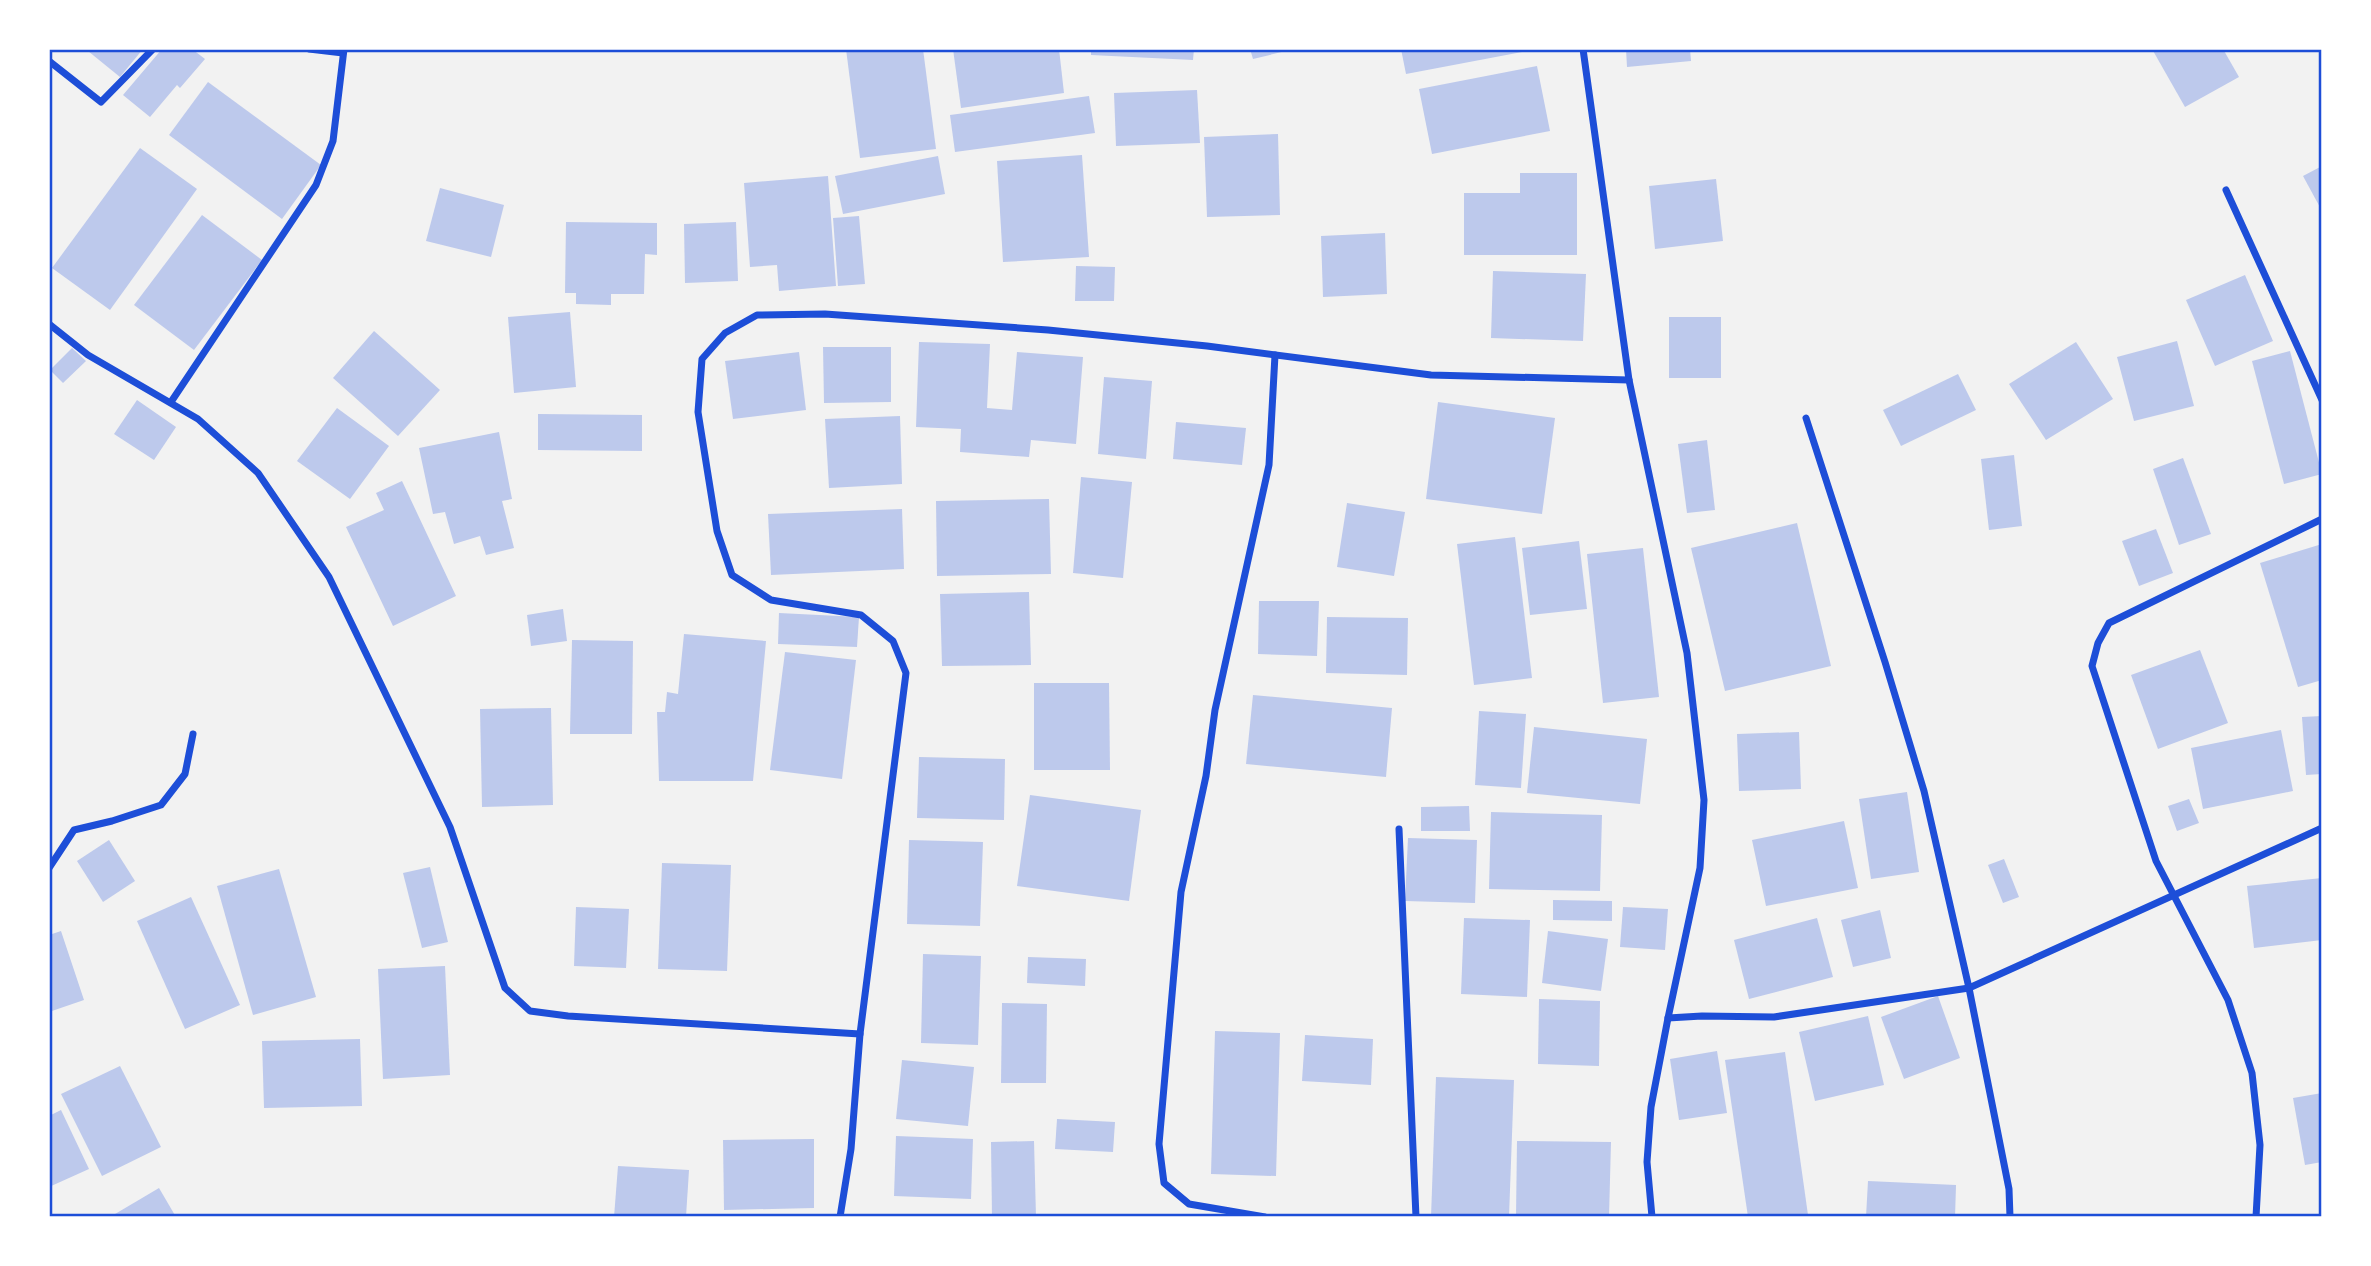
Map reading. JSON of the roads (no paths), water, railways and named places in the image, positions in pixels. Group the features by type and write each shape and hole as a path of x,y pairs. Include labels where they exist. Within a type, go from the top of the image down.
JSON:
{"street":[{"path":"49,61 101,102 153,49"},
{"path":"170,402 316,185 333,141 344,51 309,49"},
{"path":"1583,49 1629,380 1687,653 1704,800 1700,868 1651,1107 1647,1162 1651,1217"},
{"path":"2226,190 2322,400"},
{"path":"840,1217 851,1149 860,1034 906,673 893,641 861,615 771,600 732,575 717,531 698,412 702,359 725,333 757,315 825,314 1048,330 1431,375 1629,380"},
{"path":"49,324 88,355 198,419 258,472 329,577 450,827 505,988 530,1011 568,1016 860,1034"},
{"path":"1265,1217 1189,1204 1164,1183 1159,1144 1181,892 1206,776 1215,710 1269,465 1275,355"},
{"path":"1805,418 1924,791 1969,988 2009,1189 2010,1217"},
{"path":"2256,1217 2260,1146 2252,1073 2228,1000 2157,861 2092,666 2098,643 2109,623 2322,519"},
{"path":"49,868 74,830 161,805 185,774 193,734"},
{"path":"1668,1018 1774,1017 1969,988 2322,828"},
{"path":"1399,829 1416,1217"}]}
